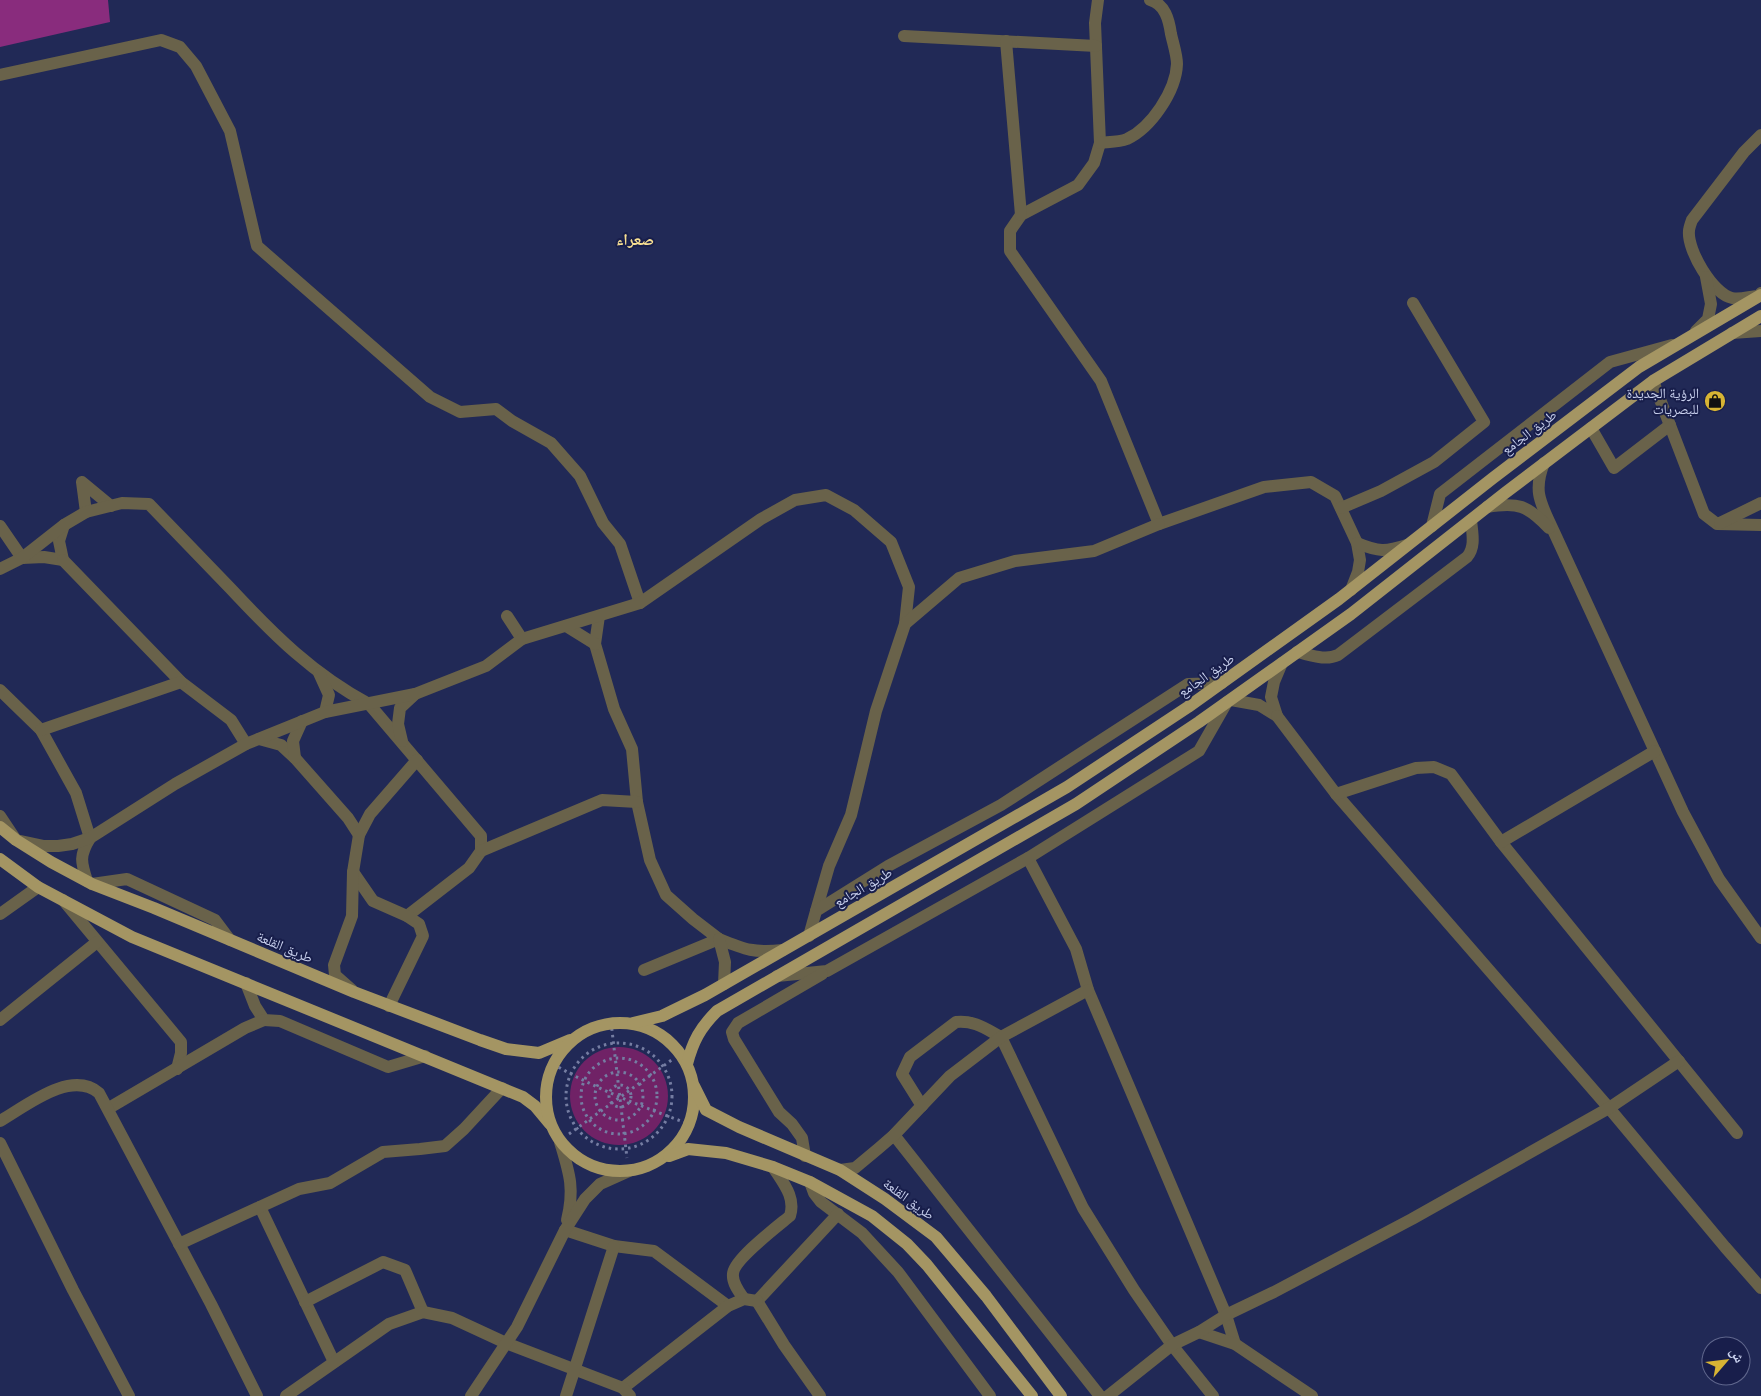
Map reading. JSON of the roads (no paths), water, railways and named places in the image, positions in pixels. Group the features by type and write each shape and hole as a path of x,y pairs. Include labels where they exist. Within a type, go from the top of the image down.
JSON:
{"main road":[{"name":"طريق الجامع","path":"633,1023 662,1016 705,995 1067,788 1222,683 1351,590 1639,368 1760,294"},
{"path":"683,1059 700,1031 716,1010 1076,804 1229,701 1351,614 1544,463 1653,381 1761,316"},
{"name":"طريق القلعة","path":"0,827 16,840 51,862 89,882 389,1006 506,1049 539,1053 570,1040"},
{"path":"1,860 38,887 132,937 523,1097 535,1106 550,1124 560,1142 574,1156 591,1166 610,1171 629,1171 647,1167 662,1158 675,1147 685,1134 694,1103 694,1086 683,1059 674,1044 655,1031 633,1023 611,1022 589,1028 570,1040 556,1058 547,1079 545,1101 550,1124"},
{"name":"طريق القلعة","path":"694,1086 706,1110 739,1127 840,1170 885,1199 936,1237 986,1296 1061,1396"},
{"path":"662,1158 688,1149 726,1153 773,1167 810,1182 872,1216 907,1244 928,1265 1032,1396"}],"street":[{"path":"1098,0 1095,23 1100,143 1094,163 1078,185 1021,216 1010,230 1010,251 1101,382 1159,524"},
{"path":"1100,143 1126,139 1143,128 1161,107 1173,84 1177,64 1169,20 1160,5 1150,0"},
{"path":"904,36 1096,46"},
{"path":"0,75 161,40 180,47 196,66 230,131 257,246 430,396 460,412 496,409 512,421 551,442 580,476 603,523 620,544 640,603"},
{"path":"1006,41 1021,216"},
{"path":"1760,294 1733,298 1719,292 1706,277 1691,246 1688,232 1692,220 1744,152 1761,135"},
{"path":"1691,336 1708,319 1711,304 1706,277"},
{"path":"1341,508 1381,491 1434,462 1484,422 1413,303"},
{"path":"1732,333 1761,331"},
{"path":"1432,526 1440,494 1610,362 1677,344"},
{"path":"1653,381 1704,514 1718,524 1761,525"},
{"path":"1591,428 1614,468 1670,425"},
{"path":"1544,463 1538,477 1538,494 1554,532 1683,812 1719,878 1761,938"},
{"path":"86,512 82,482 111,506"},
{"path":"905,624 959,578 1015,561 1094,551 1159,524 1264,487 1311,482 1335,496 1357,543 1360,560 1358,572 1351,590"},
{"path":"0,816 16,840 44,846 58,846 90,838 175,784 246,744 325,712 352,705 369,704 415,694 486,666 522,639 640,603 761,519 796,500 826,495 854,510 891,542 910,587 905,624 876,711 851,816 829,866 809,936"},
{"path":"0,570 22,558 64,525 86,512 122,503 149,504 270,630 319,673 348,693 369,704 481,836 481,851"},
{"path":"1718,524 1761,503"},
{"path":"1487,507 1508,504 1523,506 1538,516 1554,532"},
{"path":"1297,652 1324,658 1332,658 1338,655 1467,557 1473,546 1471,520"},
{"path":"64,525 59,541 63,560 181,682 231,720 246,744"},
{"path":"0,526 22,558"},
{"path":"1357,543 1373,550 1388,551 1410,544"},
{"path":"22,558 44,557 63,560"},
{"path":"507,616 522,639"},
{"path":"598,616 596,644 614,709 632,749 637,802 650,860 666,895 719,939 760,952 784,950"},
{"path":"566,626 596,644"},
{"path":"1282,663 1274,682 1271,697 1277,716 1336,794 1610,1108 1718,1240 1761,1288"},
{"path":"319,673 329,695 325,712"},
{"path":"41,730 181,682"},
{"path":"816,911 888,866 1001,805 1188,684 1222,683"},
{"path":"0,690 41,730 76,793 90,838 83,849 81,857 89,882"},
{"path":"402,743 398,724 400,708 415,694"},
{"path":"805,1156 802,1138 792,1124 779,1112 734,1039 732,1032 738,1023 1028,858 1199,751 1229,701 1259,705 1277,716"},
{"path":"295,758 293,741 302,721"},
{"path":"259,739 281,745 295,758 348,818 359,835"},
{"path":"1501,842 1655,751"},
{"path":"354,992 335,975 334,965 352,916 353,872 359,835 370,814 417,760"},
{"path":"1336,794 1416,768 1434,767 1451,774 1501,842 1737,1133"},
{"path":"407,916 469,868 481,851 602,800 637,802"},
{"path":"348,818 370,814"},
{"path":"1028,858 1076,949 1088,990 1226,1315 1235,1344"},
{"path":"353,872 373,901 407,916 419,924 423,936 389,1006"},
{"path":"0,914 38,887"},
{"path":"63,900 181,1042 194,1048 209,1050"},
{"path":"352,916 373,901"},
{"path":"644,970 719,939"},
{"path":"719,939 725,962 724,984"},
{"path":"0,1020 97,942"},
{"path":"777,976 827,971"},
{"path":"246,983 264,1020"},
{"path":"840,1170 855,1168 894,1135 950,1076 1002,1037 1088,990"},
{"path":"245,1028 256,1006"},
{"path":"108,1108 245,1028 264,1020 280,1021 388,1066 424,1056"},
{"path":"922,1106 902,1074 910,1057 956,1022 966,1021 975,1023 1002,1037 1083,1208 1134,1290 1172,1345 1213,1396"},
{"path":"177,1069 181,1053 181,1042"},
{"path":"1108,1396 1172,1345 1412,1219 1610,1108 1679,1061"},
{"path":"0,1121 66,1085 81,1084 91,1086 99,1092 257,1396"},
{"path":"179,1244 299,1189 330,1183 383,1152 445,1146 464,1129 502,1088"},
{"path":"894,1135 1100,1396"},
{"path":"560,1142 571,1177 572,1202 565,1230"},
{"path":"0,1143 73,1290 129,1396"},
{"path":"773,1167 789,1192 793,1206 790,1216 738,1262 733,1274 737,1289 750,1300 820,1396"},
{"path":"471,1396 517,1327 565,1230 584,1199 600,1184 629,1171"},
{"path":"810,1182 814,1193 821,1202 862,1233 898,1272 990,1396"},
{"path":"260,1207 334,1362"},
{"path":"286,1396 389,1324 423,1312 452,1318 506,1343 574,1369 626,1392 728,1306 750,1300 838,1214"},
{"path":"565,1230 614,1246 654,1251 728,1306"},
{"path":"566,1396 614,1246"},
{"path":"305,1302 383,1262 405,1270 423,1312"},
{"path":"1199,1332 1235,1344 1312,1396"}],"place":[{"name":"الرؤية الجديدة للبصريات","path":"1715,401"}],"district":[{"name":"صعراء","path":"635,239"}]}
